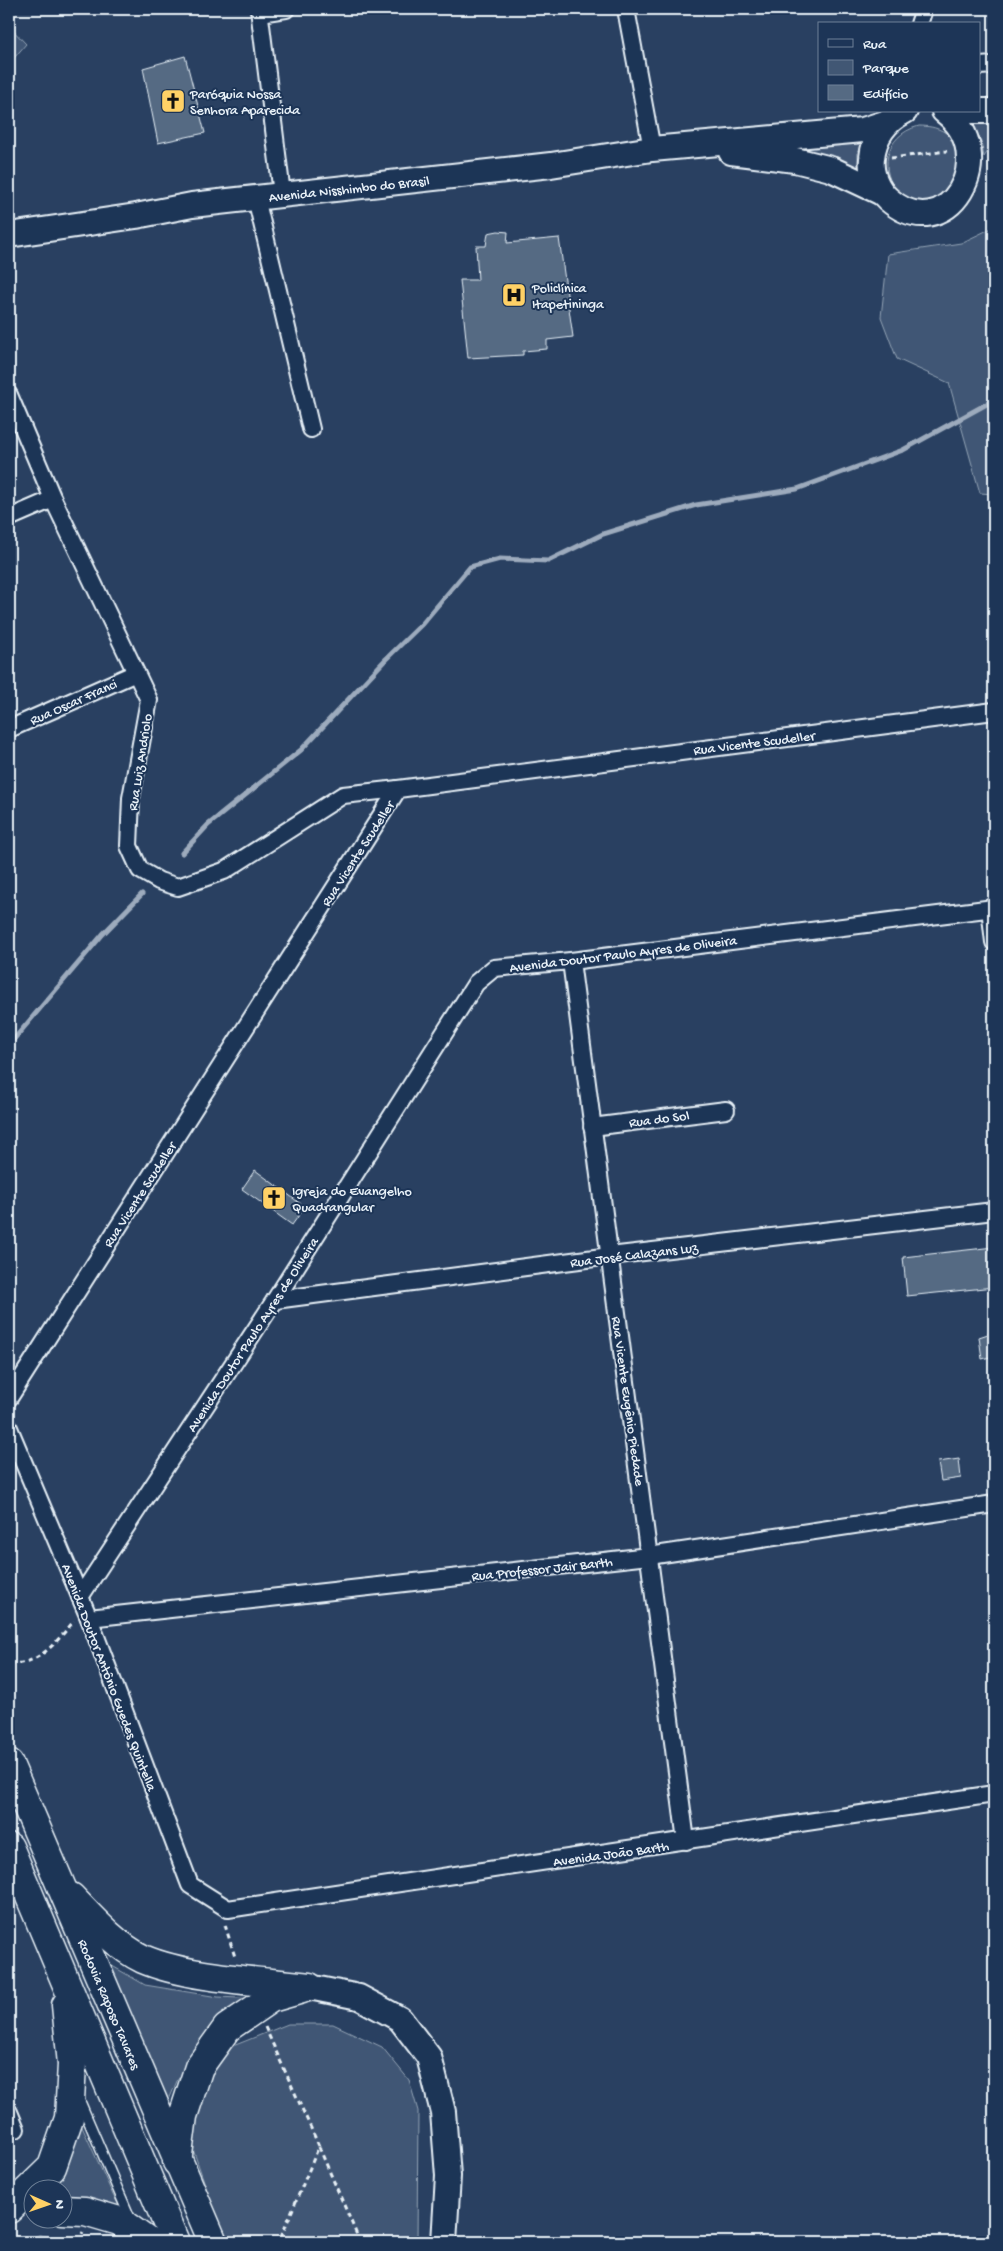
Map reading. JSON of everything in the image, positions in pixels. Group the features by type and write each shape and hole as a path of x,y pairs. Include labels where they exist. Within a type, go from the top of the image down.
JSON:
{"highway":[{"name":"Rodovia Raposo Tavares","path":"9,1764 212,2242"},
{"path":"9,1847 175,2242"},
{"path":"58,1883 104,1931 143,1958 185,1972 308,1988"},
{"path":"9,2209 52,2167 69,2118 72,2064 63,1976"},
{"path":"177,2162 183,2116 199,2067 227,2028 271,1998 308,1988"},
{"path":"72,2210 85,2211 119,2221 142,2238"},
{"path":"9,2219 22,2216"}],"main road":[{"path":"980,111 994,111"},
{"name":"Avenida Nisshimbo do Brasil","path":"690,146 795,160 831,169 882,194 896,206 913,213 931,214 949,208 964,197 974,181 978,163 983,153 969,131 957,118 946,112"},
{"name":"Avenida Nisshimbo do Brasil","path":"9,235 136,216 192,205 551,166 652,148 864,130 892,116"},
{"name":"Avenida Nisshimbo do Brasil","path":"871,161 874,143 882,128 892,116"},
{"path":"871,161 874,177 882,194"},
{"path":"308,1988 359,1997 400,2020 429,2057 443,2112 448,2176 444,2242"}],"street":[{"path":"282,194 259,11 286,9"},
{"path":"626,9 652,148"},
{"path":"920,22 924,9"},
{"path":"980,66 994,65"},
{"path":"256,198 311,429"},
{"name":"Rua Luiz Andriolo","path":"9,395 53,499 148,700 131,798 129,846 140,870 159,882 178,887 224,871 344,795 398,788"},
{"path":"9,518 53,499"},
{"name":"Rua Oscar Franci","path":"9,729 136,673"},
{"name":"Rua Vicente Scudeller","path":"9,1398 398,788 994,711"},
{"path":"992,908 994,942"},
{"name":"Avenida Doutor Paulo Ayres de Oliveira","path":"85,1608 275,1300 476,983 494,968 571,961 992,908"},
{"name":"Rua Vicente Eugênio Piedade","path":"571,961 686,1841"},
{"name":"Rua do Sol","path":"592,1127 726,1110"},
{"name":"Rua José Calazans Luz","path":"275,1300 610,1256 994,1210"},
{"name":"Avenida Doutor Antônio Guedes Quintella","path":"9,1428 85,1608 190,1885 222,1906"},
{"name":"Rua Professor Jair Barth","path":"85,1608 649,1556 994,1504"},
{"name":"Avenida João Barth","path":"222,1906 686,1841 994,1794"},
{"path":"9,2112 16,2129"}],"lane":[{"path":"71,2080 142,2238"}],"path":[{"path":"871,161 983,153"},
{"path":"9,1664 32,1660 50,1648 85,1608"},
{"path":"222,1906 242,1979"},
{"path":"256,2008 360,2242"},
{"path":"279,2242 318,2146"}],"green space":[{"path":"9,26 26,44 9,64"},
{"path":"994,123 994,142 984,157 981,141 971,125"},
{"path":"919,126 932,127 942,131 951,137 959,147 957,185 941,198 931,202 915,202 902,196 893,186 888,173 887,159 892,145 902,134"},
{"path":"865,142 858,151 858,169 744,148"},
{"path":"994,227 994,494 980,493 949,383 897,359 881,317 888,254 961,243"},
{"path":"107,1963 145,1985 218,1997 259,1999 212,2029 177,2081 160,2121"},
{"path":"288,2024 333,2024 382,2047 409,2080 418,2111 417,2242 225,2242 188,2135 207,2082 233,2046"},
{"path":"74,2109 113,2195 128,2221 72,2206 72,2178 43,2178"},
{"path":"39,2235 98,2242 23,2242"}],"building":[{"name":"Paróquia Nossa Senhora Aparecida","path":"185,56 205,133 158,143 143,68"},
{"name":"Policlínica Itapetininga","path":"508,232 507,243 559,238 573,337 547,340 547,349 523,351 523,355 468,358 460,280 478,280 476,246 486,246 488,233"},
{"name":"Igreja do Evangelho Quadrangular","path":"255,1170 305,1207 292,1225 242,1189"},
{"path":"994,1247 994,1287 907,1296 903,1257"},
{"path":"994,1332 994,1356 982,1359 979,1337"},
{"path":"959,1459 961,1478 941,1481 938,1462"}],"waterway":[{"path":"182,853 208,825 301,750 386,659 422,624 470,567 500,559 548,561 603,534 696,505 797,489 903,450 994,400"},
{"path":"9,1045 103,934 142,894"}],"place":[{"name":"Paróquia Nossa Senhora Aparecida","path":"173,101"},
{"name":"Policlínica Itapetininga","path":"514,295"},
{"name":"Igreja do Evangelho Quadrangular","path":"274,1198"}]}
